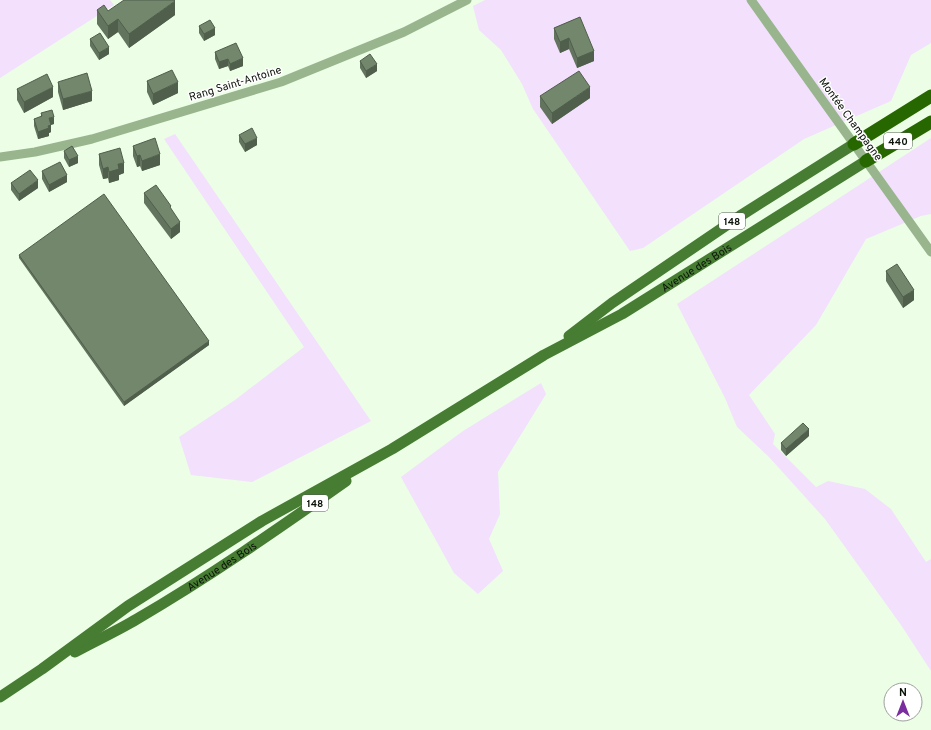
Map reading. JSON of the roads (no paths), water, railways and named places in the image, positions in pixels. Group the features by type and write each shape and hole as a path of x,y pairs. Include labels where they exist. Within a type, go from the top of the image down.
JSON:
{"highway":[{"name":"440","path":"854,144 931,96"},
{"name":"440","path":"866,161 931,122"}],"main road":[{"name":"Avenue des Bois","path":"544,354 612,302 759,204 854,144"},
{"name":"Avenue des Bois","path":"42,669 136,620 270,534 392,449 544,354 622,314 866,161"},
{"name":"Avenue des Bois","path":"0,697 42,669 128,606 262,521 392,449"}],"street":[{"name":"Rang Saint-Antoine","path":"0,157 35,152 92,139 281,82 404,32 467,0"},
{"name":"Montée Champagne","path":"751,0 931,252"}]}
